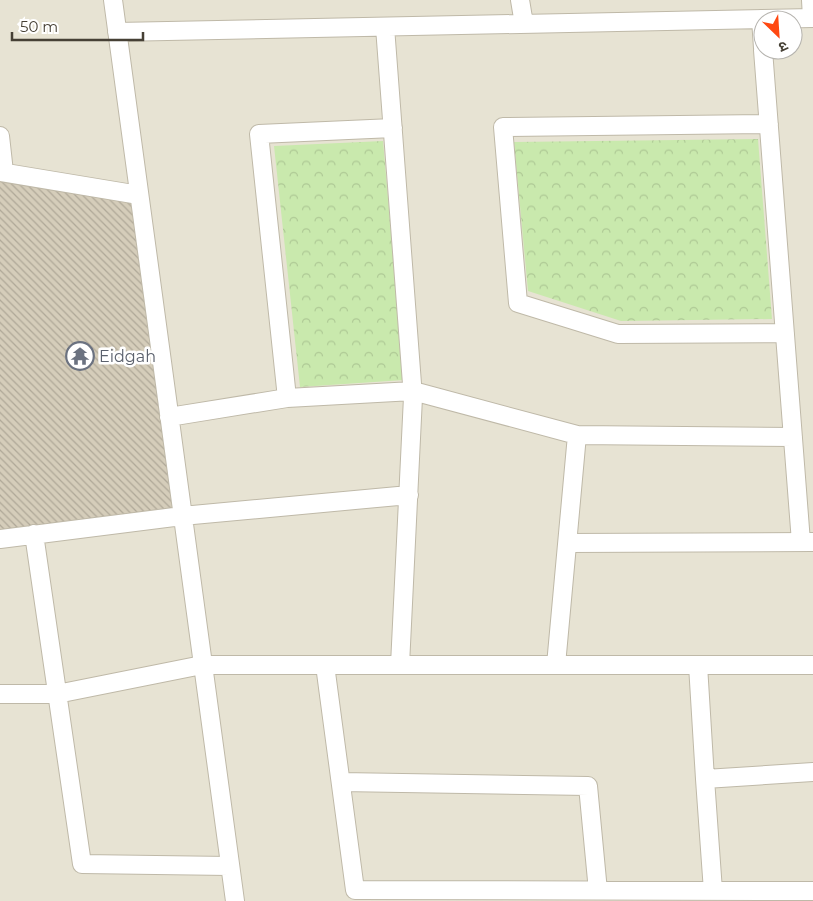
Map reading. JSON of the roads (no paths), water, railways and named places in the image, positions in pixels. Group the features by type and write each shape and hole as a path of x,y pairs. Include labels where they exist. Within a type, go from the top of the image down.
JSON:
{"street":[{"path":"113,0 235,901"},
{"path":"520,0 524,24"},
{"path":"811,0 812,18"},
{"path":"117,32 753,19"},
{"path":"385,27 413,391 400,666"},
{"path":"568,543 807,542 793,436 764,60"},
{"path":"769,124 503,127 518,303 618,334 785,333"},
{"path":"287,398 259,134 393,128"},
{"path":"0,136 2,172 139,195"},
{"path":"169,416 287,398 413,391 577,435 793,436"},
{"path":"556,665 577,435"},
{"path":"0,539 182,516 408,495"},
{"path":"34,534 82,864 229,866"},
{"path":"0,694 57,694 202,665 813,665"},
{"path":"326,665 355,890 813,891"},
{"path":"698,665 713,891"},
{"path":"705,779 813,772"},
{"path":"341,782 588,786 598,891"}],"place":[{"name":"Eidgah","path":"80,356"}]}
